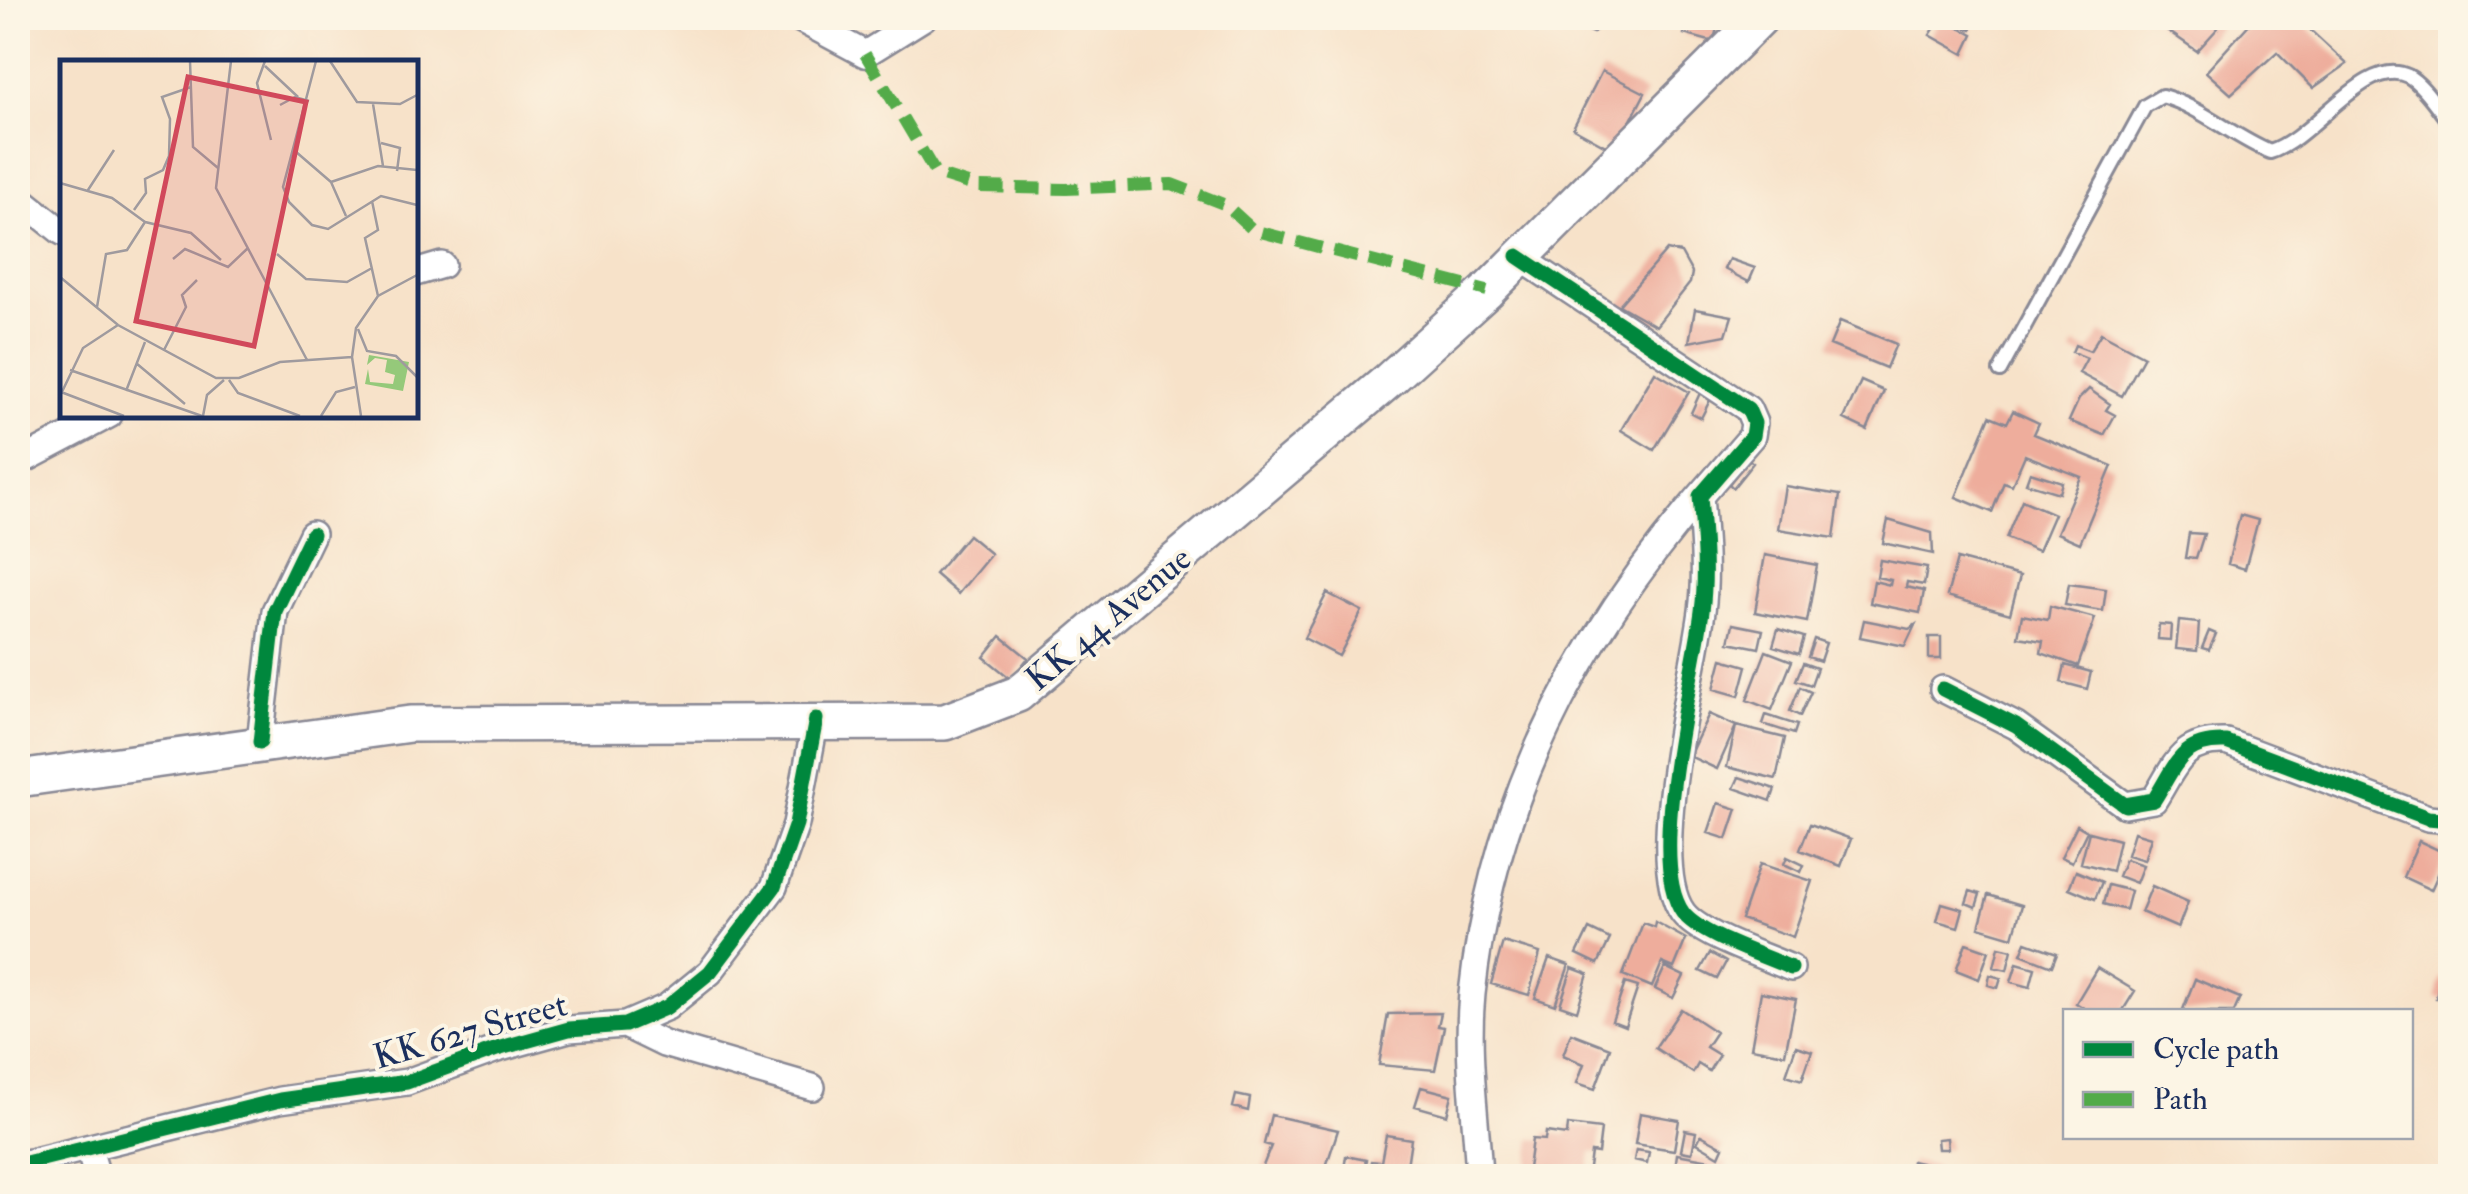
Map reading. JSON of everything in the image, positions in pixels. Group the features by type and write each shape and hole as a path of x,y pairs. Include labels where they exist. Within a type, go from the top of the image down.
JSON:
{"main road":[{"name":"KK 44 Avenue","path":"18,779 260,742 410,724 816,719 945,722 1018,694 1389,380 1760,18"}],"street":[{"path":"798,18 866,54 923,18"},
{"path":"18,198 60,230"},
{"path":"1479,1176 1472,995 1500,844 1528,765 1600,625 1752,436 1754,423 1748,409 1518,256"},
{"path":"418,272 442,265"},
{"path":"18,464 103,418"},
{"path":"1700,496 1706,574 1674,787 1668,875 1672,896 1686,916 1711,932 1792,968"},
{"path":"260,742 275,611 312,534"},
{"path":"1943,689 2016,726 2125,805 2154,800 2184,752 2202,741 2226,742 2428,818 2450,820"},
{"name":"KK 627 Street","path":"18,1165 280,1100 407,1082 497,1049 569,1029 624,1026 667,1007 710,972 774,888 796,824 816,719"},
{"path":"624,1026 664,1044 812,1087"},
{"path":"89,1149 97,1176"}],"lane":[{"path":"2000,371 2145,106 2162,96 2182,102 2241,139 2270,152 2308,132 2366,78 2386,72 2409,77 2450,123"}],"building":[{"path":"1557,18 1608,18 1593,33"},
{"path":"1688,18 1718,25 1713,42 1684,34"},
{"path":"1941,18 1973,35 1964,54 1930,35"},
{"path":"1960,18 1977,18 1971,30 1957,24"},
{"path":"2162,18 2220,18 2218,28 2197,51 2158,24"},
{"path":"2249,18 2297,18 2347,64 2313,88 2277,52 2231,94 2206,72 2252,21"},
{"path":"1602,71 1645,93 1615,151 1573,128"},
{"path":"1667,250 1681,253 1692,273 1690,283 1656,326 1619,305"},
{"path":"1729,259 1755,268 1749,282 1724,269"},
{"path":"1695,309 1732,316 1726,335 1689,342"},
{"path":"1840,321 1896,344 1886,368 1830,345"},
{"path":"2101,333 2144,356 2122,396 2079,373 2087,358 2072,352 2075,345 2090,351"},
{"path":"1655,372 1689,392 1654,450 1621,430"},
{"path":"1861,381 1884,391 1867,430 1844,419"},
{"path":"2089,389 2110,404 2106,410 2115,415 2104,435 2069,421 2079,399"},
{"path":"1700,393 1711,398 1701,418 1691,413"},
{"path":"2013,411 2039,423 2034,434 2112,466 2080,543 2057,533 2081,477 2025,455 2012,485 2004,482 1992,512 1956,497 1990,416 2007,423"},
{"path":"1748,459 1753,463 1733,488 1729,484"},
{"path":"2030,472 2062,482 2059,493 2026,483"},
{"path":"1785,486 1840,495 1834,538 1778,529"},
{"path":"2022,500 2054,514 2038,551 2006,538"},
{"path":"2240,515 2258,520 2245,569 2228,564"},
{"path":"1888,520 1932,533 1933,554 1883,543"},
{"path":"2189,533 2204,534 2196,559 2185,558"},
{"path":"968,535 991,554 958,594 935,574"},
{"path":"1765,555 1817,565 1807,622 1755,612"},
{"path":"1957,559 2020,576 2010,614 1947,596"},
{"path":"1880,560 1927,568 1924,585 1907,582 1906,587 1924,591 1920,613 1870,603 1874,581 1890,585 1891,580 1877,577"},
{"path":"2069,584 2106,589 2103,611 2065,605"},
{"path":"1327,593 1362,611 1339,656 1304,638"},
{"path":"2050,606 2095,618 2078,666 2041,653 2043,641 2018,637 2022,615 2048,620"},
{"path":"1864,620 1909,629 1915,625 1905,646 1860,637"},
{"path":"2179,621 2199,623 2197,651 2176,649"},
{"path":"1733,624 1763,630 1759,648 1729,642"},
{"path":"2159,624 2171,625 2170,640 2158,639"},
{"path":"1778,629 1804,637 1799,654 1773,646"},
{"path":"2209,631 2216,634 2209,650 2202,648"},
{"path":"1001,636 1028,658 1011,679 984,657"},
{"path":"1929,637 1941,637 1941,659 1929,659"},
{"path":"1814,639 1826,643 1820,661 1808,657"},
{"path":"1766,651 1792,661 1772,710 1747,700"},
{"path":"1722,659 1747,666 1739,696 1714,689"},
{"path":"1803,663 1817,668 1811,685 1796,680"},
{"path":"2065,665 2091,672 2087,689 2061,682"},
{"path":"1800,687 1811,692 1800,716 1790,711"},
{"path":"1709,714 1736,726 1717,769 1689,756"},
{"path":"1766,715 1797,725 1794,734 1763,724"},
{"path":"1736,726 1785,738 1776,779 1727,767"},
{"path":"1739,777 1775,789 1771,801 1734,788"},
{"path":"1718,803 1737,809 1727,839 1708,833"},
{"path":"1810,824 1851,839 1841,866 1800,850"},
{"path":"2077,825 2087,831 2072,862 2061,857"},
{"path":"2089,832 2119,840 2112,871 2081,863"},
{"path":"2134,832 2151,837 2144,860 2127,855"},
{"path":"2419,841 2447,854 2431,890 2403,877"},
{"path":"1787,857 1804,865 1801,872 1784,864"},
{"path":"2125,859 2143,865 2136,883 2118,876"},
{"path":"1760,864 1812,881 1793,937 1741,919"},
{"path":"2076,871 2102,882 2095,899 2069,888"},
{"path":"2108,885 2131,891 2126,910 2103,904"},
{"path":"2152,886 2188,902 2178,928 2141,912"},
{"path":"1970,891 1980,894 1976,907 1966,903"},
{"path":"1988,895 2022,905 2013,937 1979,927"},
{"path":"1942,903 1963,909 1958,927 1937,921"},
{"path":"1655,922 1686,939 1674,968 1662,963 1652,987 1623,975 1643,923 1654,927"},
{"path":"1589,929 1610,939 1598,964 1577,954"},
{"path":"1503,942 1540,953 1529,995 1491,984"},
{"path":"2026,942 2057,953 2052,966 2021,954"},
{"path":"1966,943 1989,951 1979,979 1956,970"},
{"path":"1999,947 2012,950 2007,970 1994,967"},
{"path":"1710,953 1726,962 1717,979 1700,971"},
{"path":"1549,958 1569,965 1555,1005 1535,998"},
{"path":"2017,963 2035,968 2030,987 2011,982"},
{"path":"1665,967 1684,976 1673,998 1655,989"},
{"path":"1572,968 1588,974 1577,1011 1560,1005"},
{"path":"2097,968 2135,991 2124,1009 2085,1009 2076,1003"},
{"path":"1990,975 2001,978 1998,988 1988,985"},
{"path":"2440,978 2450,980 2450,1001 2436,998"},
{"path":"2195,979 2240,998 2235,1009 2183,1009"},
{"path":"1625,983 1638,987 1625,1026 1612,1021"},
{"path":"1761,992 1796,999 1785,1054 1751,1048"},
{"path":"1681,1009 1716,1032 1706,1047 1719,1055 1709,1071 1698,1064 1693,1073 1655,1048"},
{"path":"1441,1013 1438,1026 1444,1027 1435,1070 1379,1065 1388,1014"},
{"path":"1571,1033 1610,1048 1595,1089 1577,1083 1584,1064 1563,1055"},
{"path":"1796,1046 1812,1051 1802,1080 1786,1075"},
{"path":"1421,1087 1452,1095 1447,1115 1415,1106"},
{"path":"1236,1095 1250,1098 1248,1111 1233,1107"},
{"path":"1640,1113 1679,1120 1674,1150 1635,1144"},
{"path":"1271,1115 1338,1130 1323,1176 1259,1176 1271,1146 1264,1144"},
{"path":"1568,1125 1601,1129 1598,1153 1591,1152 1588,1176 1527,1176 1532,1139 1545,1140 1546,1132 1567,1135"},
{"path":"1685,1130 1696,1132 1692,1153 1681,1151"},
{"path":"1386,1135 1411,1139 1407,1166 1426,1169 1425,1176 1369,1176 1371,1161 1381,1162"},
{"path":"1701,1135 1723,1147 1719,1156 1697,1143"},
{"path":"1947,1138 1948,1149 1938,1149 1937,1139"},
{"path":"1636,1150 1649,1152 1647,1163 1634,1160"},
{"path":"1677,1154 1727,1163 1724,1176 1674,1176"},
{"path":"1346,1156 1366,1160 1363,1176 1343,1176"},
{"path":"1912,1161 1938,1167 1936,1176 1909,1176"},
{"path":"1603,1170 1631,1174 1631,1176 1602,1176"}],"marked path":[{"path":"865,54 936,174 978,187 1066,189 1172,184 1226,205 1253,230 1487,291"}],"cycle path":[{"path":"1518,256 1748,409 1754,423 1752,436 1700,496 1703,597 1675,767 1669,853 1673,888 1683,913 1718,937 1791,968"},
{"path":"260,742 275,611 312,534"},
{"path":"1943,689 2016,726 2125,805 2154,800 2189,750 2211,742 2226,742 2428,818 2450,820"},
{"path":"18,1165 280,1100 407,1082 497,1049 569,1029 625,1025 667,1007 710,972 774,887 796,824 816,719"}]}
